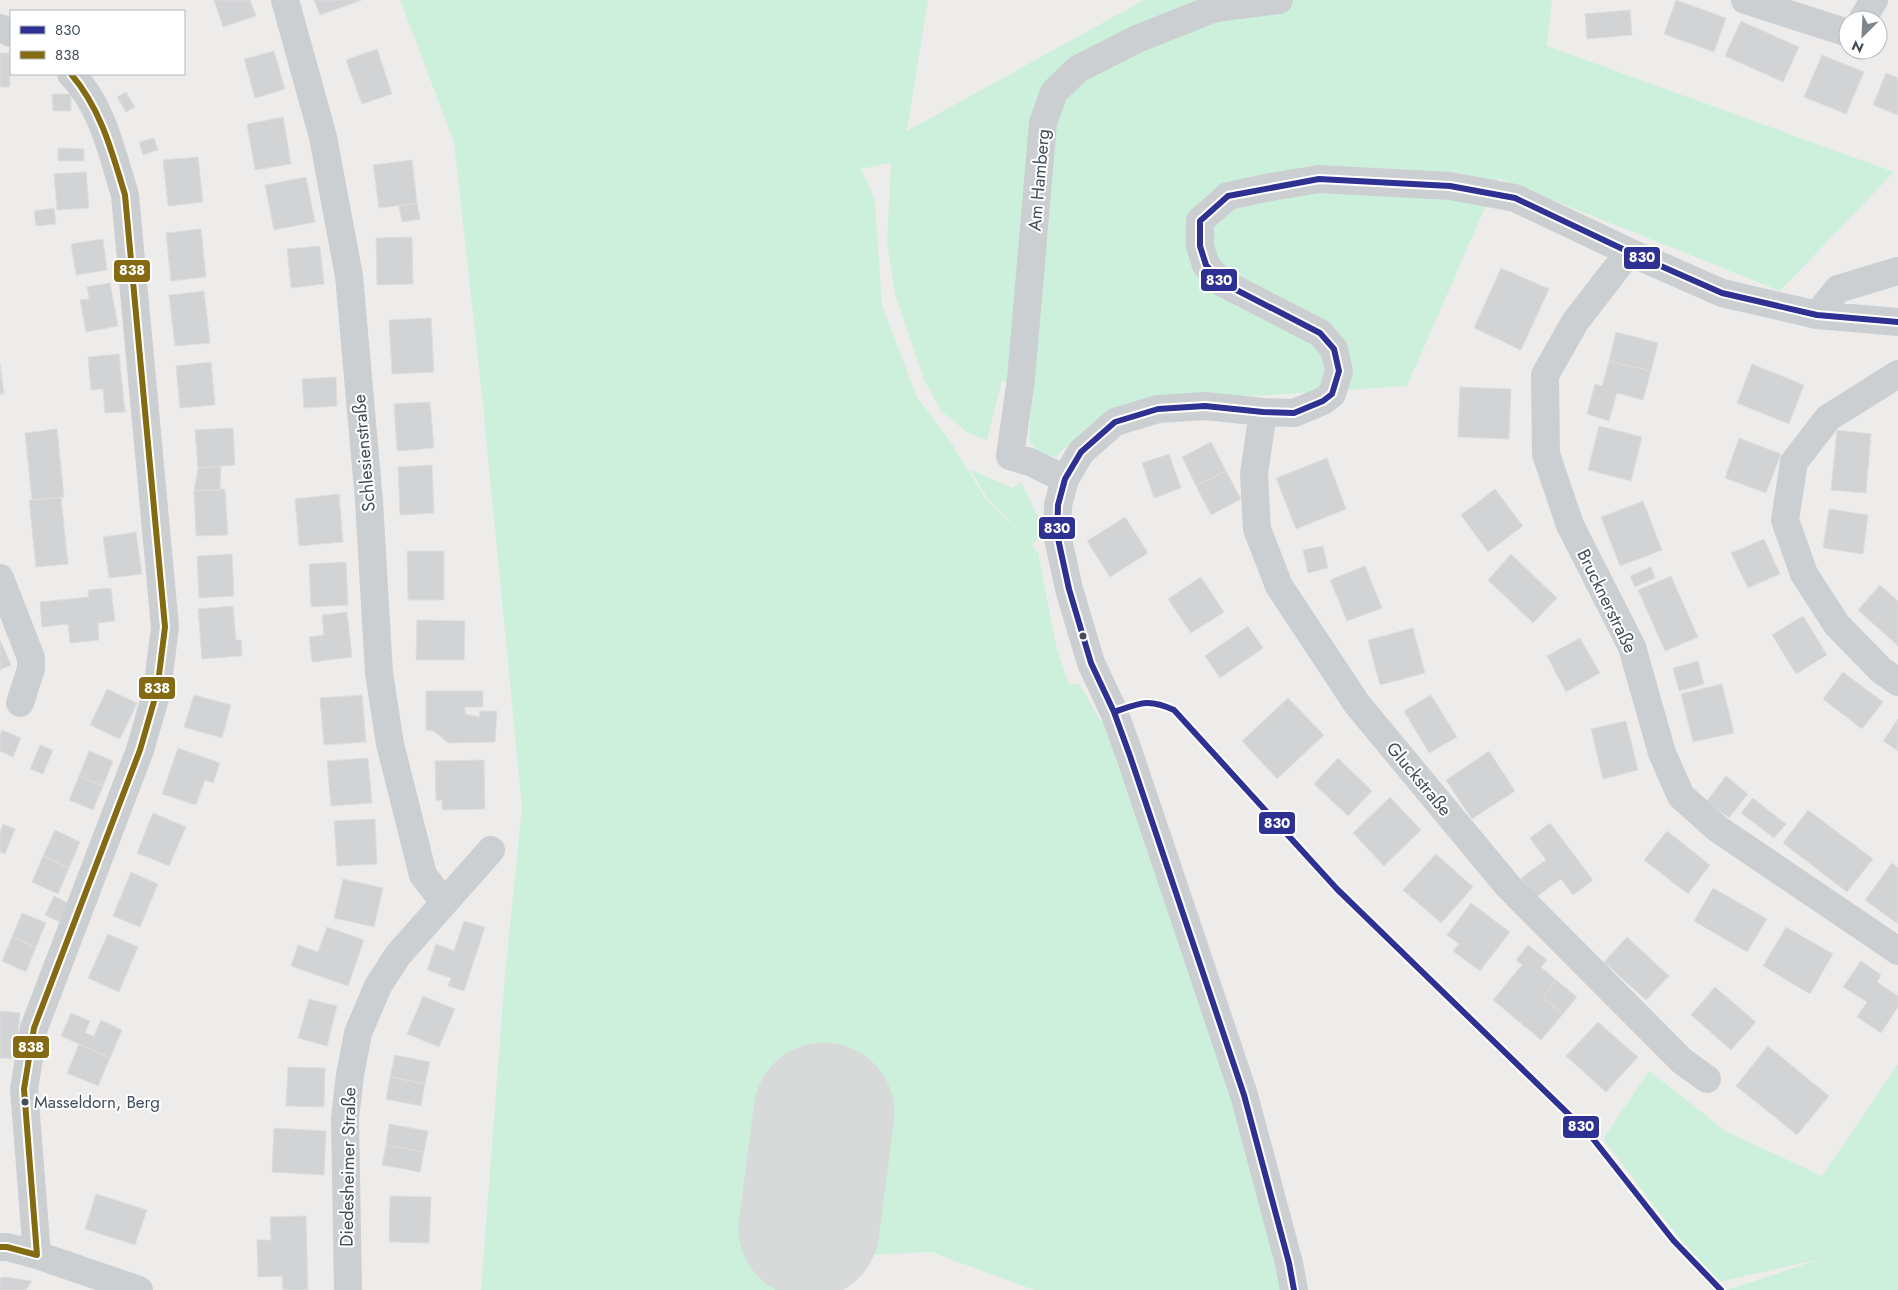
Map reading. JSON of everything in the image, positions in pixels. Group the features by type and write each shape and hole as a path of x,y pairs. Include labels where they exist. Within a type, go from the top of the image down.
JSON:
{"street":[{"name":"Schlesienstraße","path":"285,0 323,137 349,276 369,501 379,673 390,744 423,875 444,902"},
{"name":"Am Hamberg","path":"1065,480 1030,462 1010,456 1021,379 1043,123 1054,92 1078,69 1137,39 1215,8 1279,0"},
{"path":"1745,0 1838,30"},
{"path":"37,1254 24,1088 34,1028 140,750 159,683 165,627 124,196 105,130 82,84 72,75"},
{"path":"1294,1290 1289,1263 1244,1095 1130,756 1114,712 1091,663 1069,589 1057,534 1058,505 1065,480 1081,452 1115,422 1158,409 1205,406 1294,413 1323,401 1332,394 1339,371 1334,349 1320,333 1221,282 1206,266 1200,246 1200,221 1228,196 1271,186 1319,179 1450,186 1515,198 1629,252 1722,293 1816,314 1898,322"},
{"name":"Brucknerstraße","path":"1629,252 1575,322 1545,375 1546,454 1570,525 1632,647 1662,752 1681,796 1718,829 1898,951"},
{"path":"1816,314 1838,289 1898,271"},
{"path":"1898,374 1828,418 1794,462 1785,520 1804,574 1837,625 1881,670 1898,682"},
{"name":"Gluckstraße","path":"1263,412 1254,474 1257,529 1279,586 1347,689 1357,704 1508,886 1682,1060 1707,1080"},
{"path":"0,578 30,658 31,669 20,703"},
{"name":"Diedesheimer Straße","path":"348,1290 345,1118 350,1075 358,1033 378,986 398,955 491,850"},
{"path":"0,1247 37,1254 139,1290"}],"green space":[{"path":"400,0 928,0 907,131 1144,0 1552,0 1547,46 1894,172 1780,291 1498,178 1407,386 1191,400 1118,407 1083,431 1056,457 1039,453 1029,441 1032,381 1002,381 987,440 968,433 941,411 924,380 895,294 887,242 891,163 861,169 875,200 882,305 917,397 950,441 985,498 1023,536 986,496 970,469 1012,488 1021,482 1044,530 1032,546 1038,552 1056,645 1069,685 1079,683 1098,717 1106,727 1244,1095 1292,1290 1034,1290 931,1252 844,1256 830,1290 481,1290 505,974 522,807 482,395 454,142"},
{"path":"1898,1064 1898,1290 1728,1290 1820,1259 1719,1282 1679,1238 1603,1139 1649,1071 1727,1132 1822,1176"}],"building":[{"path":"214,0 250,0 256,16 223,27"},
{"path":"314,0 362,0 320,15"},
{"path":"1676,0 1726,18 1714,52 1664,34"},
{"path":"1630,10 1632,35 1587,39 1585,14"},
{"path":"1741,21 1799,47 1783,82 1725,56"},
{"path":"377,49 392,94 362,104 346,60"},
{"path":"274,51 285,89 255,98 244,59"},
{"path":"0,53 9,53 10,87 0,87"},
{"path":"1822,55 1864,72 1846,114 1804,97"},
{"path":"1886,73 1898,78 1898,115 1873,105"},
{"path":"126,92 135,107 126,112 117,97"},
{"path":"52,94 71,94 71,111 53,111"},
{"path":"283,117 291,164 255,170 247,124"},
{"path":"154,138 158,150 143,155 139,142"},
{"path":"58,148 84,149 84,161 58,161"},
{"path":"198,157 203,202 168,206 163,160"},
{"path":"412,160 417,203 379,208 373,165"},
{"path":"86,172 89,208 57,210 54,174"},
{"path":"306,177 315,222 274,230 265,185"},
{"path":"417,203 420,219 402,222 399,206"},
{"path":"54,208 56,224 36,226 34,211"},
{"path":"201,229 206,277 171,281 166,233"},
{"path":"412,237 413,284 377,285 376,238"},
{"path":"103,239 107,270 76,275 71,244"},
{"path":"320,246 324,284 291,288 287,249"},
{"path":"1501,268 1549,289 1521,350 1474,328"},
{"path":"110,283 118,326 86,332 80,300 89,299 87,287"},
{"path":"204,291 210,343 175,346 169,295"},
{"path":"431,318 434,372 392,374 389,320"},
{"path":"1616,332 1658,343 1651,371 1609,361"},
{"path":"119,354 125,412 105,413 103,389 91,390 88,357"},
{"path":"1609,361 1651,371 1643,400 1617,393 1609,421 1587,414 1595,384 1602,386"},
{"path":"211,362 215,405 180,408 176,366"},
{"path":"0,363 4,394 0,394"},
{"path":"1752,364 1804,385 1789,424 1737,403"},
{"path":"336,377 337,406 304,408 302,379"},
{"path":"1460,387 1511,389 1509,439 1458,437"},
{"path":"430,402 434,448 397,451 394,404"},
{"path":"1599,426 1642,437 1631,481 1588,470"},
{"path":"233,428 235,465 198,468 195,430"},
{"path":"57,429 64,497 32,500 25,433"},
{"path":"1837,430 1871,434 1866,493 1831,490"},
{"path":"1739,438 1781,454 1766,493 1725,478"},
{"path":"1211,442 1226,471 1196,486 1182,457"},
{"path":"1169,454 1181,488 1154,498 1142,463"},
{"path":"1327,458 1346,509 1296,529 1276,478"},
{"path":"432,465 434,513 400,515 398,467"},
{"path":"221,466 220,490 194,491 198,468"},
{"path":"1226,471 1241,499 1211,515 1196,486"},
{"path":"225,489 228,535 196,536 194,491"},
{"path":"1495,489 1523,526 1488,552 1461,515"},
{"path":"339,494 343,542 299,546 295,499"},
{"path":"61,497 68,564 36,567 29,500"},
{"path":"1643,501 1662,550 1620,566 1601,517"},
{"path":"1829,509 1868,515 1863,554 1823,548"},
{"path":"1125,517 1148,553 1110,577 1087,541"},
{"path":"136,532 142,574 109,578 103,537"},
{"path":"1764,539 1780,574 1748,588 1731,553"},
{"path":"1323,546 1328,568 1308,573 1303,550"},
{"path":"407,551 444,551 444,600 408,600"},
{"path":"232,554 234,596 199,598 197,556"},
{"path":"1511,554 1557,598 1533,623 1488,580"},
{"path":"346,562 348,605 311,607 309,564"},
{"path":"1365,566 1382,608 1347,621 1330,580"},
{"path":"1651,567 1655,578 1635,587 1630,576"},
{"path":"1671,576 1698,637 1665,651 1638,590"},
{"path":"1201,577 1224,612 1191,633 1168,599"},
{"path":"1880,585 1898,601 1898,646 1858,610"},
{"path":"111,588 115,621 98,623 99,640 70,643 68,624 42,627 40,602 89,597 88,590"},
{"path":"233,606 236,640 241,640 242,656 202,659 198,609"},
{"path":"347,612 352,657 312,662 309,637 324,635 322,615"},
{"path":"1803,616 1827,655 1796,674 1772,635"},
{"path":"417,620 465,621 464,660 416,660"},
{"path":"1248,626 1263,648 1220,678 1205,656"},
{"path":"1413,628 1425,673 1380,685 1368,640"},
{"path":"1580,638 1600,673 1566,692 1547,656"},
{"path":"0,640 11,665 0,670"},
{"path":"1698,661 1704,684 1679,691 1673,668"},
{"path":"1843,672 1883,702 1862,729 1823,699"},
{"path":"1722,684 1734,733 1693,742 1681,694"},
{"path":"107,689 137,703 120,739 90,725"},
{"path":"426,691 483,691 483,707 465,707 465,714 480,717 479,711 497,711 495,742 448,743 434,731 426,730"},
{"path":"194,695 231,705 222,738 184,727"},
{"path":"362,695 366,742 324,745 320,698"},
{"path":"1431,695 1457,737 1429,753 1404,711"},
{"path":"1288,698 1324,735 1277,779 1242,741"},
{"path":"1898,719 1898,751 1883,741"},
{"path":"1626,721 1638,770 1603,779 1591,729"},
{"path":"2,730 21,738 13,757 0,751 0,735"},
{"path":"40,745 53,750 43,774 30,769"},
{"path":"178,748 220,763 213,783 205,780 196,805 162,794"},
{"path":"89,751 113,761 103,786 79,776"},
{"path":"1489,751 1515,791 1472,819 1446,780"},
{"path":"368,758 372,803 331,806 327,761"},
{"path":"1338,758 1372,791 1348,816 1314,784"},
{"path":"484,760 485,809 442,810 442,800 436,801 435,761"},
{"path":"79,776 103,786 93,810 69,800"},
{"path":"1726,776 1748,794 1729,818 1707,801"},
{"path":"1390,797 1421,830 1384,866 1353,833"},
{"path":"1753,798 1786,824 1774,838 1741,813"},
{"path":"1808,810 1873,859 1847,892 1783,843"},
{"path":"153,813 186,827 169,866 137,853"},
{"path":"375,819 377,864 337,866 334,821"},
{"path":"1550,823 1593,880 1573,895 1561,879 1536,897 1521,878 1546,860 1530,838"},
{"path":"3,824 15,829 5,854 0,852 0,832"},
{"path":"55,830 80,842 69,868 43,856"},
{"path":"1667,831 1710,865 1688,894 1644,860"},
{"path":"1436,854 1473,887 1441,923 1403,890"},
{"path":"43,856 69,868 58,894 32,882"},
{"path":"1892,863 1898,868 1898,924 1865,900"},
{"path":"131,872 158,884 140,927 113,916"},
{"path":"343,879 383,888 374,927 334,918"},
{"path":"1713,888 1767,919 1747,952 1694,921"},
{"path":"54,896 70,904 62,923 45,915"},
{"path":"1471,903 1510,932 1480,971 1453,951 1459,944 1447,935"},
{"path":"22,913 46,923 36,947 12,937"},
{"path":"464,921 485,927 464,991 448,986 451,978 427,970 436,944 454,951"},
{"path":"327,927 364,940 348,986 291,966 298,945 318,952"},
{"path":"1786,927 1833,954 1810,994 1763,966"},
{"path":"108,934 138,947 119,992 88,978"},
{"path":"12,937 36,947 26,972 2,961"},
{"path":"1627,937 1669,976 1646,1000 1604,962"},
{"path":"1528,945 1547,960 1541,967 1556,980 1543,997 1563,1014 1541,1040 1493,1000 1522,965 1516,960"},
{"path":"1861,961 1881,975 1877,982 1898,996 1898,1007 1881,1033 1857,1017 1867,1002 1843,987"},
{"path":"1556,980 1577,997 1563,1014 1543,997"},
{"path":"1715,987 1756,1022 1731,1050 1691,1015"},
{"path":"423,996 455,1009 439,1047 407,1034"},
{"path":"309,999 337,1006 327,1046 298,1038"},
{"path":"0,1011 20,1013 16,1059 0,1058"},
{"path":"71,1013 90,1021 85,1033 94,1036 101,1020 122,1030 110,1058 61,1036"},
{"path":"1598,1022 1638,1057 1606,1092 1566,1056"},
{"path":"79,1044 110,1058 98,1086 67,1073"},
{"path":"1768,1046 1829,1096 1797,1135 1736,1086"},
{"path":"395,1055 430,1062 425,1084 390,1077"},
{"path":"288,1067 325,1068 324,1107 286,1106"},
{"path":"390,1077 425,1084 421,1106 386,1099"},
{"path":"389,1124 428,1131 424,1152 386,1145"},
{"path":"274,1128 326,1131 324,1175 272,1172"},
{"path":"386,1145 424,1152 420,1172 382,1165"},
{"path":"96,1194 147,1210 135,1245 85,1229"},
{"path":"390,1196 431,1197 429,1243 389,1242"},
{"path":"306,1216 308,1290 283,1290 282,1276 258,1277 257,1240 271,1240 270,1217"},
{"path":"0,1278 32,1281 26,1290 0,1290"}],"runway":[{"path":"809,1228 824,1113"}],"transit line":[{"name":"838","path":"0,1247 37,1255 24,1089 34,1028 140,750 157,691 165,627 125,195 98,116 72,75"},
{"name":"830","path":"1294,1290 1289,1263 1244,1095 1130,756 1114,712 1091,663 1069,589 1057,534 1058,505 1065,479 1081,452 1115,422 1158,409 1205,406 1294,413 1323,401 1332,394 1339,371 1334,349 1320,333 1221,282 1206,265 1200,246 1200,221 1228,196 1319,179 1450,186 1515,198 1629,252 1722,293 1817,315 1898,322"},
{"name":"830","path":"1114,712 1144,703 1157,704 1174,710 1337,889 1590,1135 1673,1240 1721,1290"}],"place":[{"name":"Masseldorn, Berg","path":"25,1102"}]}
